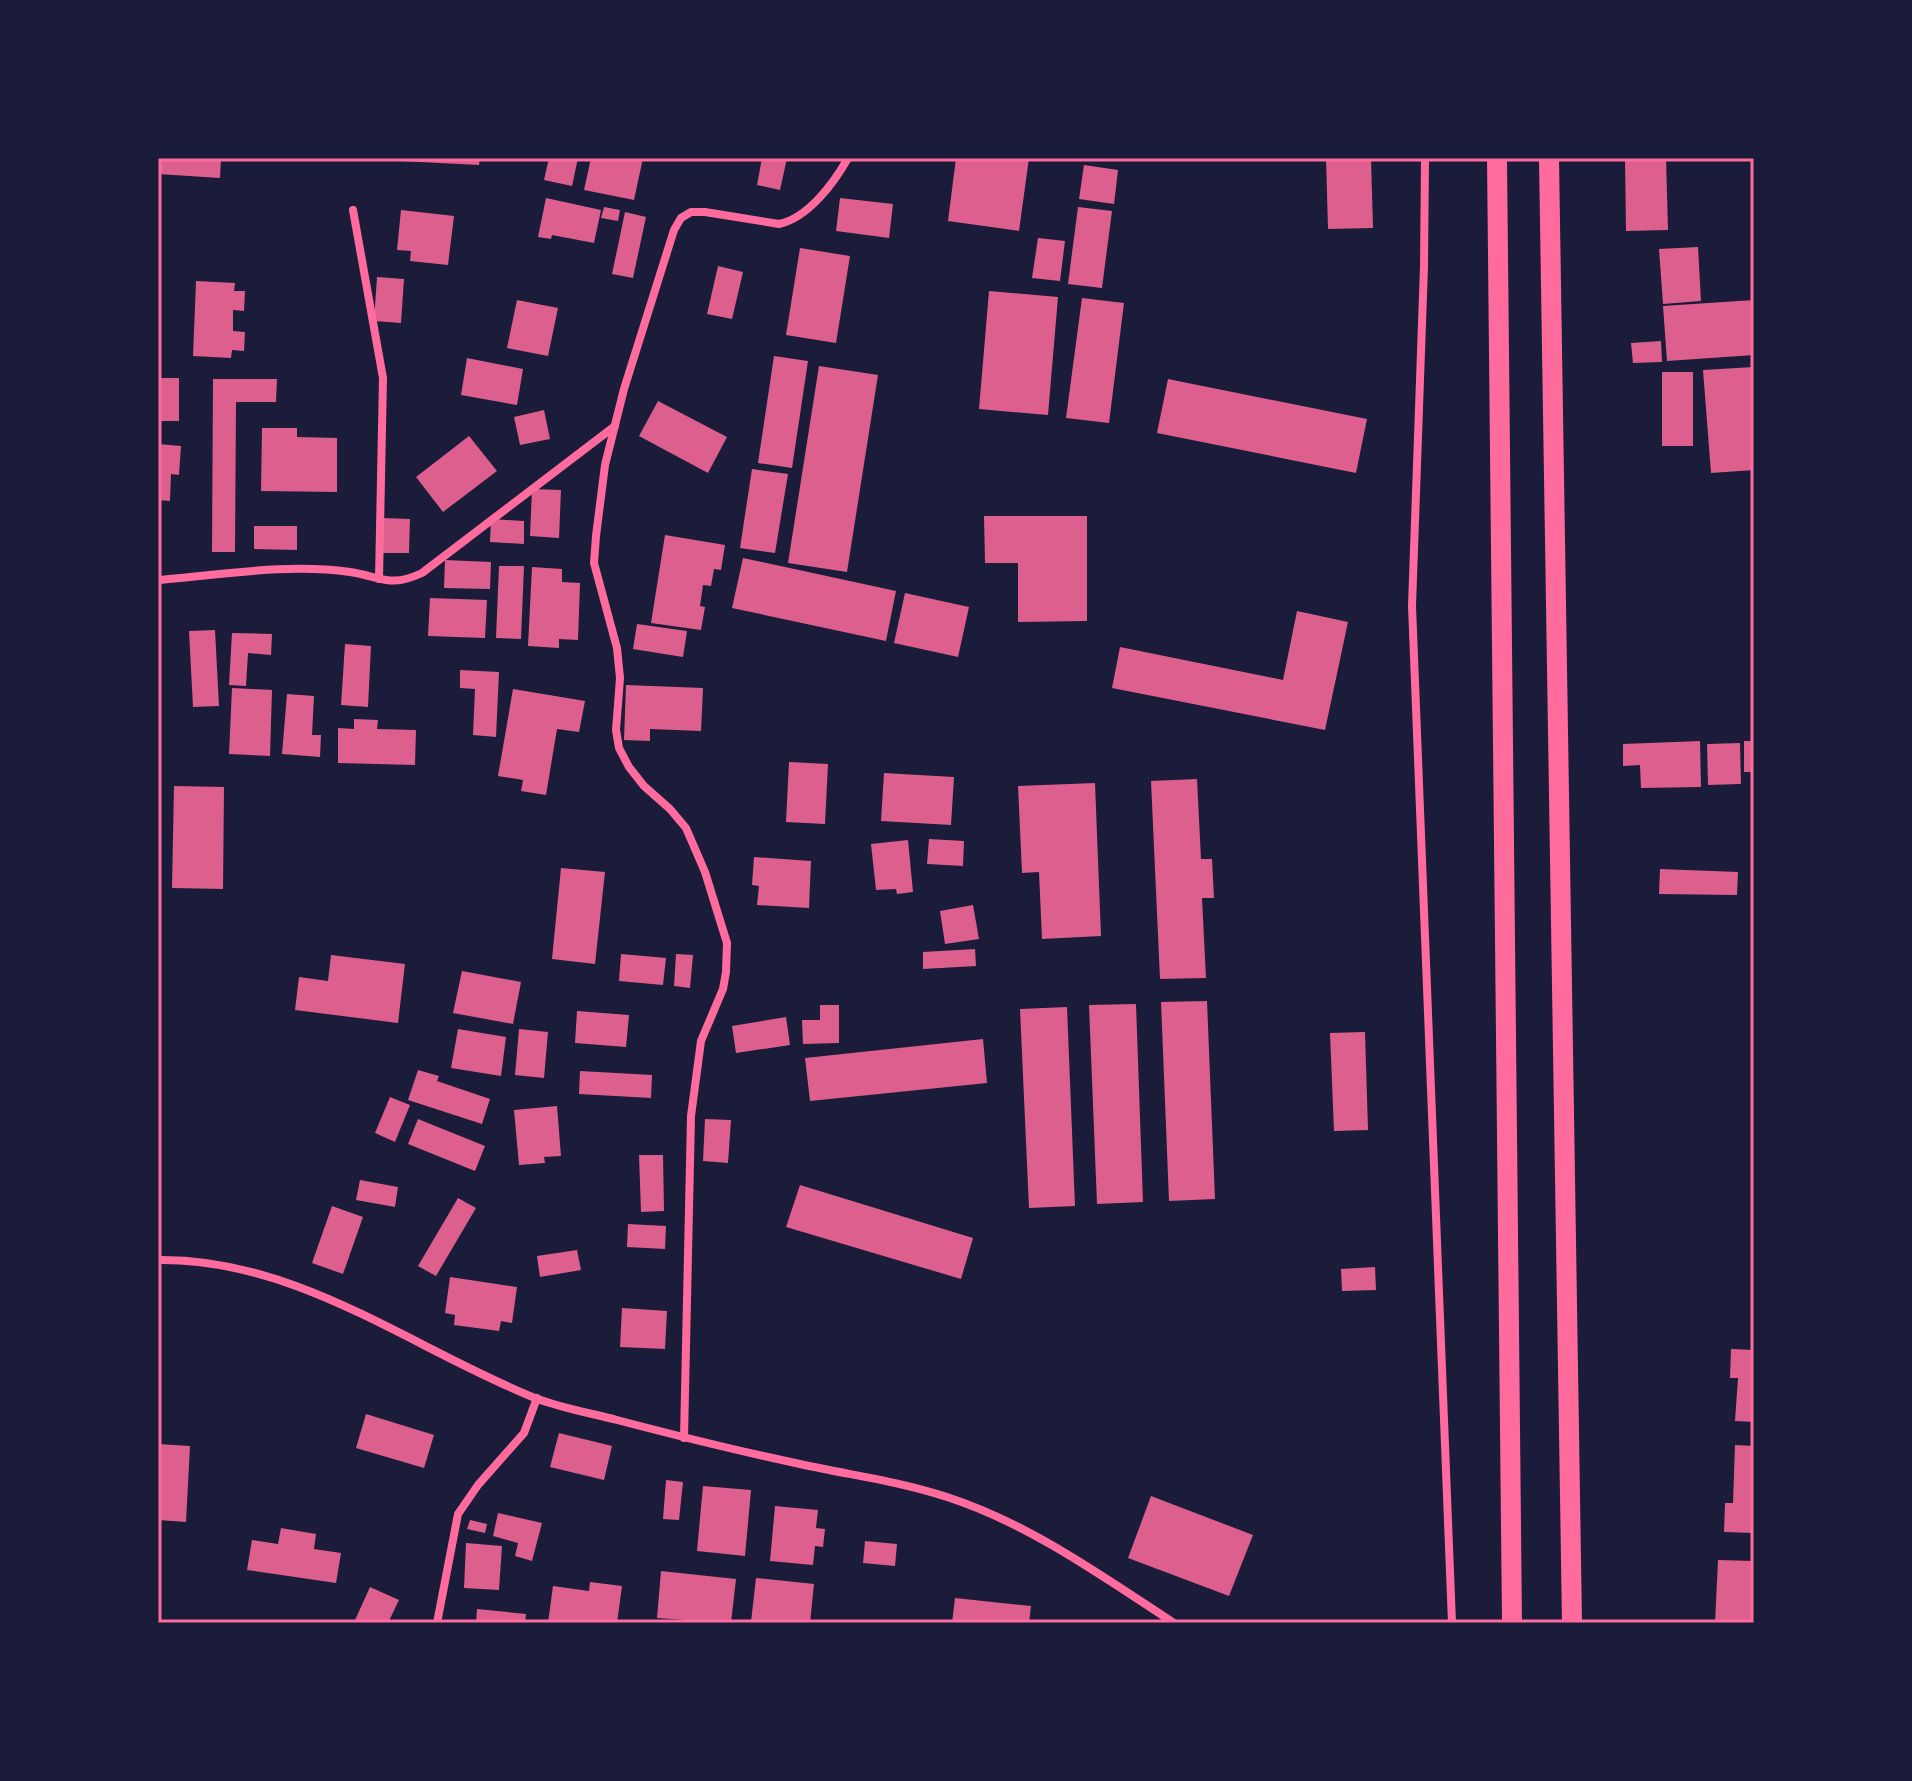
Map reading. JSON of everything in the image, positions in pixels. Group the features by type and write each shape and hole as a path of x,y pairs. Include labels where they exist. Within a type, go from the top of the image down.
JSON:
{"main road":[{"path":"1497,158 1512,1623"},
{"path":"1549,158 1572,1623"}],"street":[{"path":"684,1438 691,1116 701,1041 723,989 727,943 705,872 686,828 644,786 619,748 616,730 620,678 617,648 594,563 605,465 659,273 681,218 691,212 705,212 779,224 790,222 802,214 839,174 848,158"},
{"path":"1425,158 1412,606 1452,1623"},
{"path":"353,210 383,378 379,579"},
{"path":"158,580 308,568 404,581 422,573 615,426"},
{"path":"158,1260 231,1266 286,1280 537,1398 684,1438 802,1465 884,1479 985,1511 1080,1562 1174,1623"},
{"path":"437,1623 458,1514 478,1485 524,1433 537,1398"}],"building":[{"path":"158,158 221,158 220,178 158,174"},
{"path":"380,158 480,158 479,165"},
{"path":"549,158 578,158 572,186 544,180"},
{"path":"591,158 643,158 634,200 584,190"},
{"path":"762,158 787,158 780,190 757,185"},
{"path":"956,158 1029,158 1019,231 948,221"},
{"path":"1326,158 1371,158 1373,228 1328,229"},
{"path":"1625,158 1666,158 1668,230 1626,231"},
{"path":"1084,165 1118,170 1114,204 1079,199"},
{"path":"546,198 601,210 594,243 552,235 551,239 538,237"},
{"path":"840,198 893,204 889,238 836,231"},
{"path":"604,207 620,210 618,221 601,218"},
{"path":"1078,207 1112,211 1102,288 1068,284"},
{"path":"401,210 454,216 448,265 410,261 411,251 397,250"},
{"path":"625,212 646,217 633,278 612,274"},
{"path":"1038,238 1065,241 1060,281 1032,278"},
{"path":"1698,247 1701,301 1663,304 1659,249"},
{"path":"800,248 850,256 836,343 786,335"},
{"path":"718,266 743,272 732,319 707,314"},
{"path":"377,277 404,279 401,323 374,321"},
{"path":"196,281 235,283 234,291 245,291 244,311 233,310 233,331 245,332 244,351 232,350 231,358 193,356"},
{"path":"989,291 1058,297 1048,415 979,409"},
{"path":"1082,298 1124,303 1109,423 1066,418"},
{"path":"517,300 558,308 548,356 507,348"},
{"path":"1754,300 1754,355 1667,361 1663,306"},
{"path":"1661,341 1662,362 1633,363 1631,343"},
{"path":"774,356 808,361 792,468 758,463"},
{"path":"467,358 523,369 517,405 461,395"},
{"path":"819,366 878,375 847,572 788,563"},
{"path":"1754,367 1754,470 1711,473 1703,370"},
{"path":"1662,372 1693,372 1693,446 1662,446"},
{"path":"158,378 179,378 179,421 158,421"},
{"path":"213,379 277,379 276,402 236,402 235,552 212,552"},
{"path":"1168,379 1367,419 1356,473 1157,433"},
{"path":"658,401 727,437 708,473 639,436"},
{"path":"544,410 550,439 520,445 514,417"},
{"path":"262,428 297,428 297,437 337,438 337,492 261,491"},
{"path":"469,436 497,471 443,512 416,477"},
{"path":"158,444 181,446 179,475 171,474 170,501 158,500"},
{"path":"752,469 788,474 775,553 740,548"},
{"path":"532,489 561,490 559,538 530,536"},
{"path":"984,516 1087,516 1087,621 1018,622 1018,563 985,563"},
{"path":"383,518 410,519 409,553 382,553"},
{"path":"491,519 524,521 524,544 490,542"},
{"path":"254,526 297,526 297,550 254,549"},
{"path":"665,535 725,545 721,570 714,569 711,586 703,585 700,606 705,607 701,630 651,623"},
{"path":"743,558 896,591 886,641 732,608"},
{"path":"445,560 491,562 490,589 444,588"},
{"path":"499,566 524,566 521,639 496,638"},
{"path":"532,567 562,569 562,582 580,583 578,640 559,639 559,648 528,646"},
{"path":"905,593 969,607 958,657 894,643"},
{"path":"430,598 487,600 485,638 428,636"},
{"path":"1297,611 1348,622 1325,730 1112,688 1120,647 1283,680"},
{"path":"637,624 687,631 683,657 633,649"},
{"path":"215,630 219,706 193,707 189,631"},
{"path":"232,633 272,634 271,655 248,653 246,686 229,685"},
{"path":"345,644 371,646 368,707 341,705"},
{"path":"460,670 499,672 496,737 473,735 475,689 460,688"},
{"path":"626,685 703,688 701,731 650,729 650,741 624,740"},
{"path":"232,688 272,690 270,756 229,754"},
{"path":"513,689 585,701 579,732 557,729 546,795 521,791 523,780 498,776"},
{"path":"287,694 314,696 312,735 321,735 320,757 282,754"},
{"path":"354,719 378,720 377,729 416,730 415,765 338,763 338,728 354,729"},
{"path":"1700,741 1701,787 1641,788 1640,765 1623,766 1623,744"},
{"path":"1744,741 1754,741 1754,772 1744,772"},
{"path":"1740,743 1741,784 1708,785 1707,744"},
{"path":"789,762 828,764 825,824 786,822"},
{"path":"884,773 954,777 951,825 881,821"},
{"path":"1197,779 1201,859 1212,859 1214,898 1202,898 1206,978 1160,979 1151,781"},
{"path":"1095,783 1101,936 1042,939 1039,872 1022,873 1018,786"},
{"path":"174,786 224,787 223,889 172,888"},
{"path":"929,839 964,841 963,866 927,864"},
{"path":"908,840 913,892 897,894 896,889 876,890 871,844"},
{"path":"754,857 811,861 809,908 757,905 759,886 752,885"},
{"path":"561,868 605,872 595,964 552,959"},
{"path":"1660,869 1738,872 1737,895 1659,894"},
{"path":"973,905 979,939 945,944 940,911"},
{"path":"975,949 976,966 923,969 923,952"},
{"path":"621,954 666,958 663,985 619,981"},
{"path":"676,954 693,955 690,988 674,986"},
{"path":"331,955 405,964 398,1023 295,1010 299,977 328,981"},
{"path":"462,971 521,982 513,1024 453,1013"},
{"path":"1207,1001 1215,1199 1169,1201 1161,1002"},
{"path":"1136,1004 1143,1202 1097,1204 1089,1005"},
{"path":"820,1005 839,1005 839,1043 803,1044 802,1020 820,1020"},
{"path":"1067,1007 1075,1206 1029,1208 1020,1009"},
{"path":"577,1011 629,1015 626,1047 575,1043"},
{"path":"786,1017 790,1045 736,1053 732,1026"},
{"path":"458,1029 506,1037 501,1076 451,1068"},
{"path":"519,1029 548,1032 544,1078 515,1075"},
{"path":"1365,1032 1368,1130 1334,1131 1330,1033"},
{"path":"983,1039 987,1083 810,1101 805,1058"},
{"path":"418,1070 439,1076 437,1081 490,1099 482,1124 408,1100"},
{"path":"580,1071 652,1075 651,1098 579,1094"},
{"path":"390,1097 410,1105 395,1142 375,1133"},
{"path":"557,1106 561,1156 544,1157 545,1163 519,1165 514,1110"},
{"path":"418,1119 485,1146 475,1171 408,1144"},
{"path":"705,1119 731,1120 728,1163 703,1161"},
{"path":"639,1155 663,1155 664,1211 641,1212"},
{"path":"360,1180 398,1187 395,1207 356,1200"},
{"path":"800,1185 973,1238 961,1279 786,1227"},
{"path":"458,1198 476,1208 436,1276 418,1266"},
{"path":"332,1206 363,1217 343,1274 312,1263"},
{"path":"628,1224 666,1226 665,1249 627,1247"},
{"path":"577,1250 581,1270 540,1277 537,1256"},
{"path":"1375,1267 1376,1290 1342,1291 1341,1269"},
{"path":"450,1277 517,1287 512,1323 501,1321 499,1331 454,1325 455,1315 445,1313"},
{"path":"622,1308 667,1311 665,1349 620,1347"},
{"path":"1731,1349 1754,1350 1754,1422 1735,1421 1738,1378 1730,1378"},
{"path":"366,1414 434,1435 424,1468 356,1448"},
{"path":"559,1433 612,1446 604,1480 550,1467"},
{"path":"158,1444 190,1446 186,1522 158,1520"},
{"path":"1735,1445 1754,1446 1754,1533 1724,1532 1725,1503 1733,1503"},
{"path":"666,1480 683,1482 679,1520 663,1519"},
{"path":"703,1486 751,1490 745,1556 697,1551"},
{"path":"1151,1496 1253,1535 1229,1596 1128,1558"},
{"path":"775,1506 818,1510 816,1528 825,1529 823,1547 815,1546 813,1565 770,1561"},
{"path":"498,1513 542,1523 532,1561 515,1556 518,1543 493,1536"},
{"path":"470,1520 487,1524 485,1533 467,1529"},
{"path":"281,1528 316,1534 314,1549 341,1553 336,1583 247,1570 252,1540 278,1544"},
{"path":"865,1541 897,1544 895,1566 863,1563"},
{"path":"466,1543 502,1546 499,1590 464,1588"},
{"path":"1718,1560 1754,1561 1754,1623 1715,1623"},
{"path":"661,1571 736,1579 731,1623 657,1618"},
{"path":"756,1578 814,1584 810,1623 751,1622"},
{"path":"590,1582 622,1586 617,1623 548,1623 553,1586 589,1591"},
{"path":"370,1587 399,1600 388,1623 355,1620"},
{"path":"955,1598 1031,1606 1029,1623 952,1623"},
{"path":"477,1609 526,1614 525,1623 476,1623"}]}
